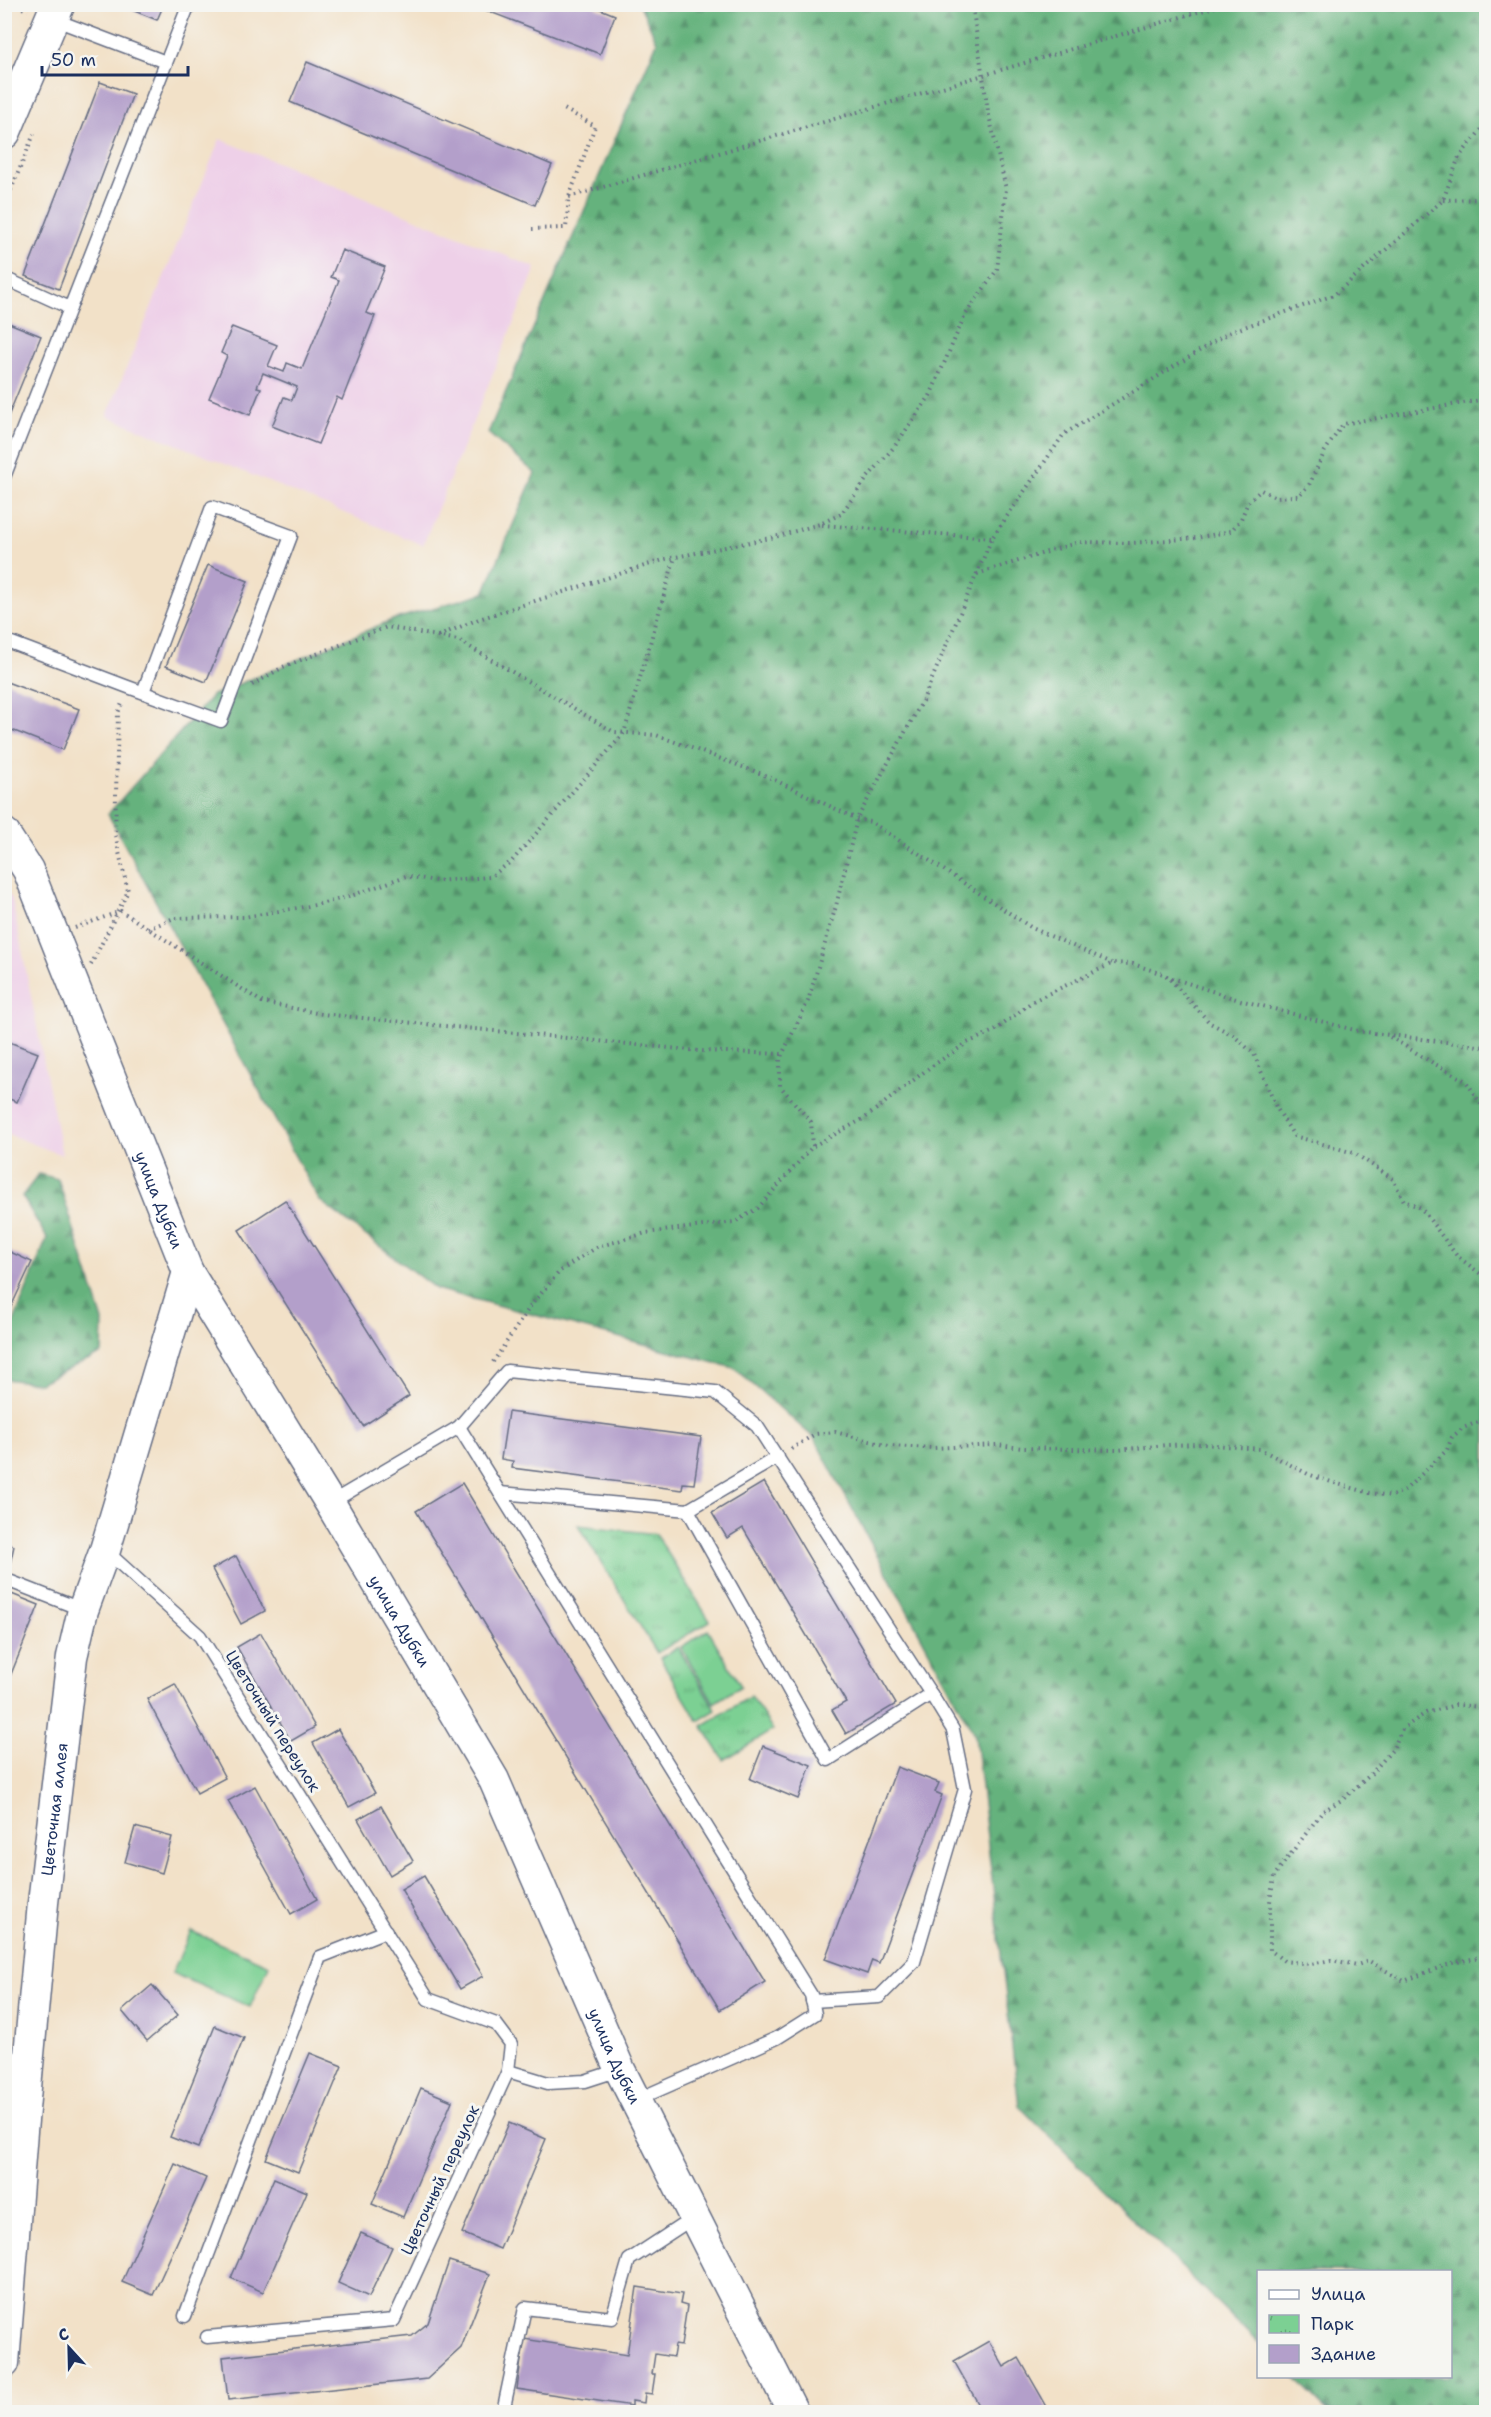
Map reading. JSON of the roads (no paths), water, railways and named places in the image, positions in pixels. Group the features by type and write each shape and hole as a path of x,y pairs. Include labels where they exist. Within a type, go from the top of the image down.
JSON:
{"main road":[{"path":"4,132 55,11"}],"street":[{"name":"улица Дубки","path":"4,833 28,870 188,1272 330,1503 494,1780 620,2070 793,2412"},
{"name":"Цветочная аллея","path":"4,2363 17,2131 72,1657 83,1610 105,1550 188,1272"}],"lane":[{"path":"4,477 189,4"},
{"path":"55,11 166,62"},
{"path":"4,278 70,308"},
{"path":"4,640 129,687 221,721 291,536 212,507 143,692"},
{"path":"330,1503 459,1427 507,1371 715,1392 757,1426 953,1730 965,1789 914,1962 879,1997 812,2001"},
{"path":"459,1427 811,1995 815,2014 777,2038 635,2100"},
{"path":"500,1493 688,1510 777,1457"},
{"path":"688,1510 828,1760 931,1694"},
{"name":"Цветочный переулок","path":"105,1550 200,1636 428,1999 496,2024 511,2044 508,2071 394,2320 207,2337"},
{"path":"4,1579 83,1610"},
{"path":"185,2316 320,1957 386,1931"},
{"path":"508,2071 548,2083 585,2081 620,2070"},
{"path":"503,2412 525,2308 612,2319 629,2260 693,2218"}]}
